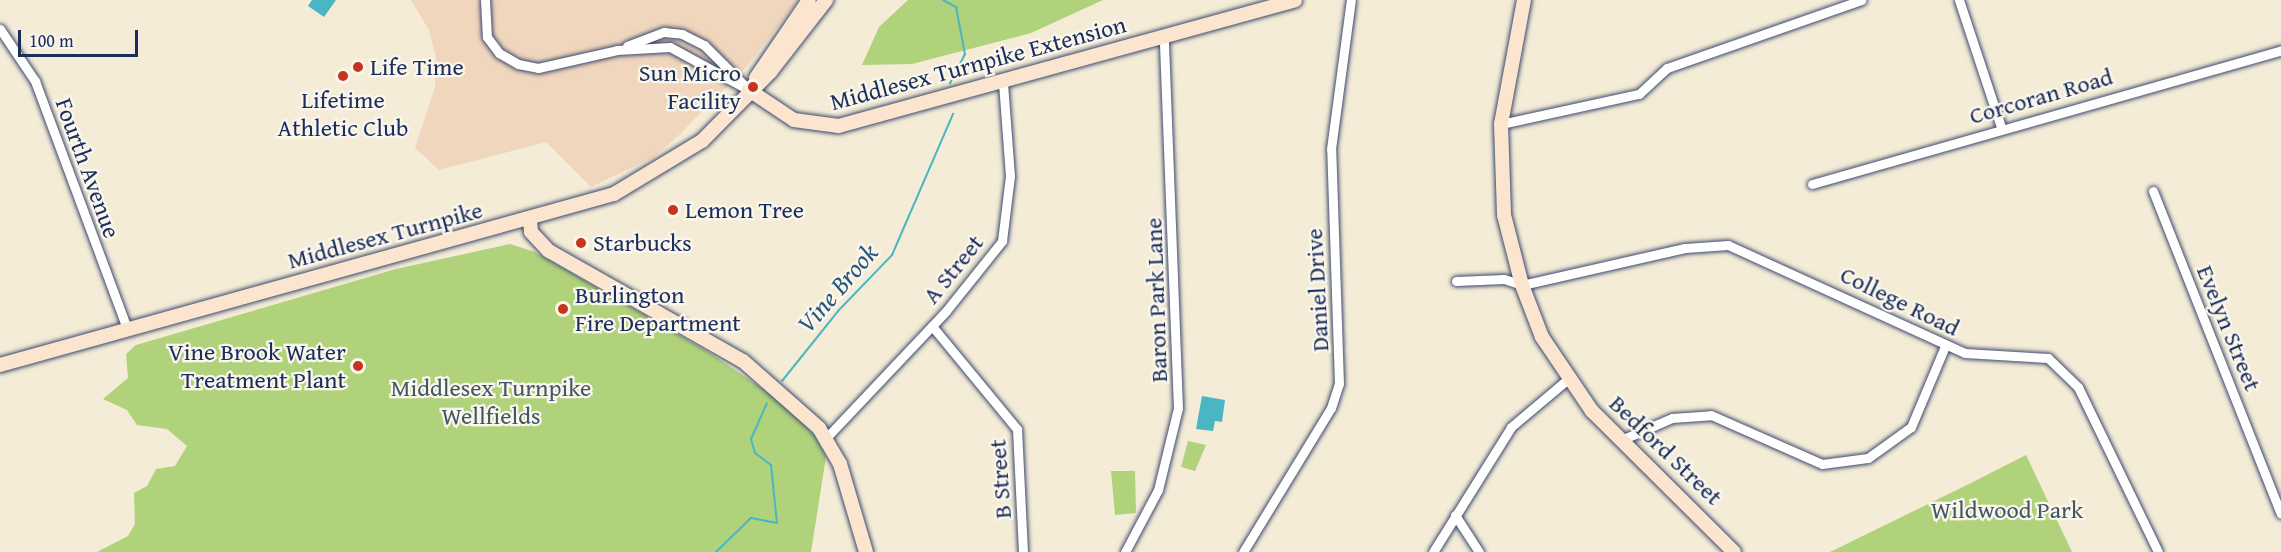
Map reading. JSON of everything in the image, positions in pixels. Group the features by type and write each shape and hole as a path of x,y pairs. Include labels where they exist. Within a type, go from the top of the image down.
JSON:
{"main road":[{"name":"Middlesex Turnpike","path":"749,90 809,0"},
{"name":"Middlesex Turnpike","path":"0,365 614,195 652,176 702,141 792,47 825,0"},
{"name":"Middlesex Turnpike Extension","path":"749,90 794,120 826,127 1004,83 1294,0"},
{"name":"Bedford Street","path":"1524,0 1501,124 1504,214 1522,285 1542,337 1568,379 1619,441 1734,552"},
{"path":"530,220 531,232 549,251 743,361 826,438 840,464 866,552"}],"street":[{"path":"485,0 488,37 499,53 518,64 549,67 617,50 655,34 682,34 704,45 749,90"},
{"name":"Daniel Drive","path":"1243,552 1331,408 1339,384 1331,149 1351,0"},
{"path":"1501,124 1639,94 1666,68 1861,0"},
{"path":"1959,0 2001,127"},
{"name":"Fourth Avenue","path":"0,29 35,81 127,328"},
{"name":"Baron Park Lane","path":"1125,552 1158,490 1178,408 1164,37"},
{"path":"617,50 680,50 749,90"},
{"name":"Corcoran Road","path":"1812,184 2001,127 2281,50"},
{"name":"A Street","path":"826,438 932,326 988,262 1006,230 1009,163 1004,83"},
{"name":"Evelyn Street","path":"2153,191 2281,514"},
{"name":"College Road","path":"1522,285 1676,250 1728,245 1945,346 1975,356 2041,357 2057,363 2078,387 2158,552"},
{"path":"1456,280 1504,279 1522,285"},
{"name":"B Street","path":"932,326 1017,429 1023,552"},
{"path":"1619,441 1672,418 1703,415 1733,422 1822,464 1868,458 1911,427 1945,346"},
{"path":"1433,552 1511,427 1568,379"},
{"path":"1455,515 1479,552"}],"shaded area":[{"path":"411,0 798,0 749,64 679,135 654,157 591,187 546,142 439,170 415,148 435,87 436,57 429,30"}],"green space":[{"path":"908,0 1103,0 1031,33 912,64 862,65 879,27"},
{"name":"Middlesex Turnpike Wellfields","path":"510,244 535,252 710,353 779,400 815,436 826,457 811,552 97,552 128,536 135,524 134,493 147,486 156,469 175,466 187,446 167,429 137,425 127,410 103,399 128,378 126,354 136,345 396,269"},
{"path":"1188,441 1206,445 1195,471 1181,467"},
{"name":"Wildwood Park","path":"2026,455 2072,552 1830,552 1969,484"},
{"path":"1111,471 1135,471 1136,513 1115,515"}],"water":[{"path":"312,0 336,0 324,17 308,6"},
{"path":"1202,396 1225,400 1222,422 1215,421 1213,431 1196,429"}],"waterway":[{"name":"Vine Brook","path":"943,0 956,7 965,54 950,83"},
{"name":"Vine Brook","path":"782,381 838,311 892,255 953,114"},
{"name":"Vine Brook","path":"716,552 751,518 777,523 771,465 755,453 751,439 767,403"}],"place":[{"name":"Life Time","path":"358,67"},
{"name":"Lifetime Athletic Club","path":"343,76"},
{"name":"Sun Micro Facility","path":"753,87"},
{"name":"Lemon Tree","path":"673,210"},
{"name":"Starbucks","path":"581,243"},
{"name":"Burlington Fire Department","path":"563,309"},
{"name":"Vine Brook Water Treatment Plant","path":"358,366"}]}
